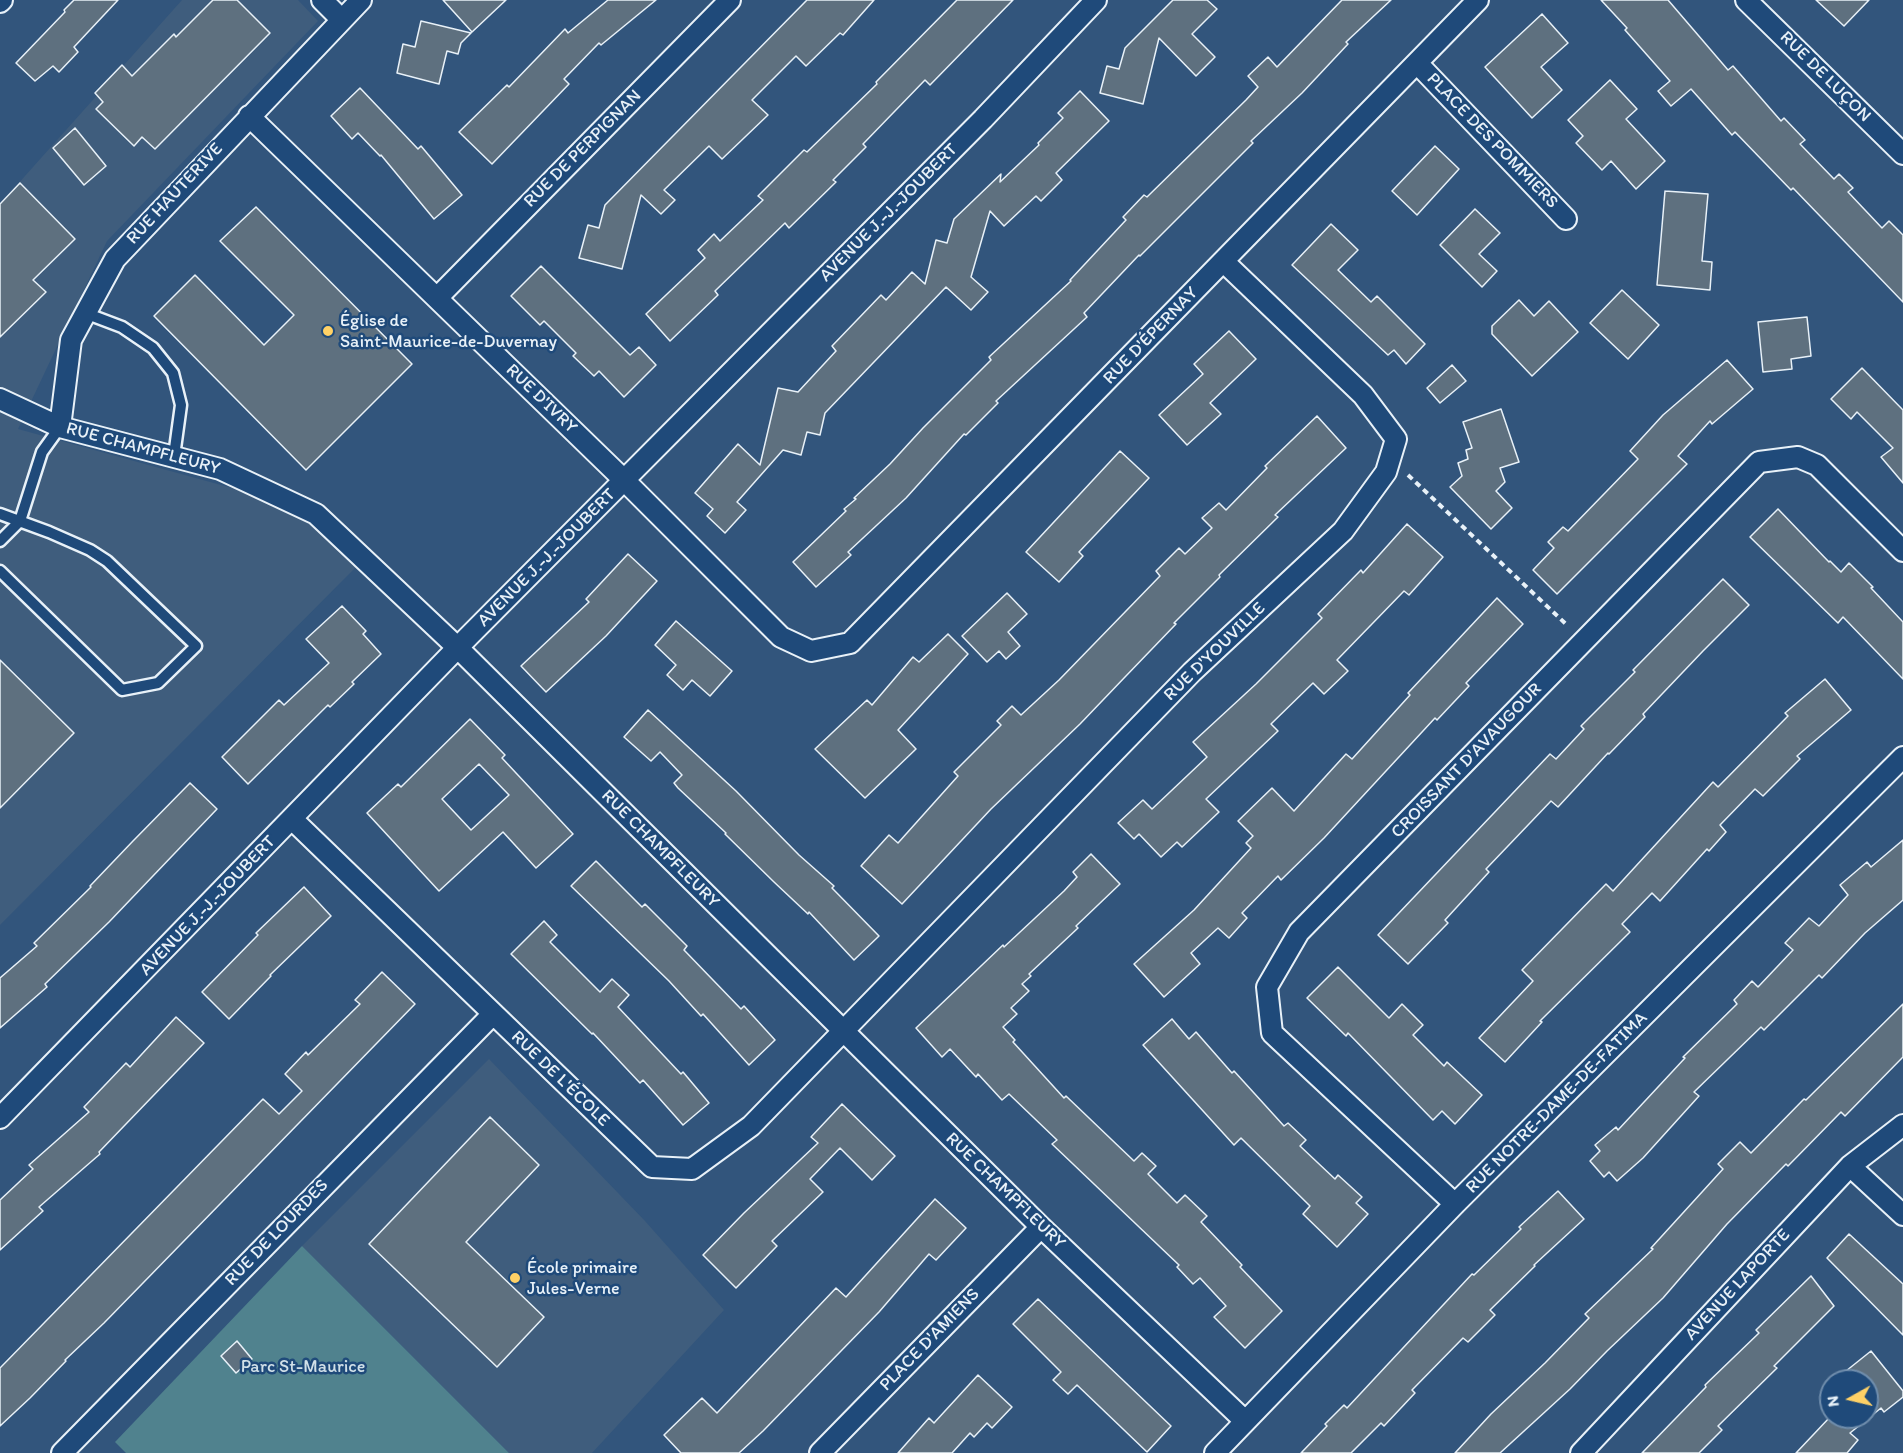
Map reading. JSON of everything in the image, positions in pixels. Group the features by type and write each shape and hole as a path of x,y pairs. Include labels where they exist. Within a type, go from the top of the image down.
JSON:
{"street":[{"path":"322,0 342,20"},
{"name":"RUE HAUTERIVE","path":"60,427 71,339 115,258 361,0"},
{"name":"RUE DE PERPIGNAN","path":"437,298 730,0"},
{"name":"AVENUE J.-J.-JOUBERT","path":"0,1118 458,648 983,119 1096,0"},
{"name":"RUE D'ÉPERNAY","path":"811,651 850,643 1478,0"},
{"name":"RUE DE LUÇON","path":"1746,0 1903,154"},
{"name":"PLACE DES POMMIERS","path":"1417,63 1566,219"},
{"name":"RUE D'IVRY","path":"249,116 624,480 781,637 811,651"},
{"name":"RUE D'YOUVILLE","path":"844,1032 1192,672 1343,531 1386,472 1395,439 1363,395 1224,262"},
{"name":"RUE CHAMPFLEURY","path":"0,399 60,427 220,468 316,514 458,648 1041,1227 1245,1421"},
{"name":"CROISSANT D'AVAUGOUR","path":"1455,1204 1272,1033 1267,987 1299,932 1759,462 1798,457 1817,465 1903,551"},
{"name":"RUE NOTRE-DAME-DE-FATIMA","path":"1215,1453 1455,1204 1903,757"},
{"name":"RUE DE L'ÉCOLE","path":"292,819 652,1167 692,1169 751,1126 844,1032"},
{"name":"RUE DE LOURDES","path":"62,1453 493,1014"},
{"name":"AVENUE LAPORTE","path":"1581,1453 1850,1166 1903,1125"},
{"path":"1850,1166 1903,1215"},
{"name":"PLACE D'AMIENS","path":"820,1453 1041,1227"}],"lane":[{"path":"86,313 122,327 153,348 173,373 181,405 174,456"},
{"path":"0,541 20,521 42,452 60,427"},
{"path":"0,514 90,550 107,561 196,646 158,684 122,690 0,572"}],"path":[{"path":"1386,472 1410,476 1583,642"}],"shaded area":[{"path":"182,0 298,0 318,21 107,241 18,429 250,493 300,516 359,564 0,925 0,204"},
{"name":"École primaire Jules-Verne","path":"489,1059 645,1221 724,1310 592,1453 509,1453 302,1246"}],"green space":[{"name":"Parc St-Maurice","path":"302,1246 509,1453 126,1453 115,1442"}],"building":[{"path":"74,0 118,0 74,47 78,52 59,72 53,66 35,81 16,63"},
{"path":"213,0 237,0 270,33 155,149 142,137 134,146 96,109 103,102 95,93 122,65 132,76 174,34 176,37"},
{"path":"443,0 506,0 472,32"},
{"path":"608,0 656,0 601,45 599,43 564,79 569,84 492,164 459,132 507,85 509,87 565,29 568,33"},
{"path":"807,0 874,0 843,35 840,33 806,66 796,56 752,100 768,115 722,159 709,146 664,190 675,200 661,214 641,195 622,269 579,258 588,225 599,228 605,205"},
{"path":"957,0 1013,0 930,85 925,80 863,144 866,147 833,180 836,182 789,228 785,223 715,291 718,295 670,341 646,314 705,258 698,250 714,234 720,241 763,200 758,196 804,150 807,152 877,84 876,82"},
{"path":"1173,0 1207,0 1217,9 1192,34 1215,57 1196,76 1159,38 1143,104 1100,93 1107,66 1119,69 1125,48"},
{"path":"1342,0 1391,0 1346,42 1348,44 1302,93 1251,141 1253,143 1139,255 1084,313 1087,317 996,401 998,403 966,435 964,434 906,498 848,552 851,555 816,587 793,562 846,511 844,509 856,499 854,498 991,360 989,357 1071,281 1126,220 1123,217 1144,195 1147,197 1246,100 1258,87 1248,76 1268,57 1277,67"},
{"path":"1601,0 1668,0 1728,70 1733,66 1781,121 1784,118 1805,140 1800,144 1834,179 1839,174 1853,188 1848,192 1882,228 1889,221 1903,235 1903,302 1793,188 1791,190 1735,132 1732,135 1691,89 1671,106 1658,91 1670,81"},
{"path":"1816,0 1869,0 1844,26"},
{"path":"1542,14 1568,43 1541,67 1562,90 1532,118 1485,67"},
{"path":"421,21 471,33 461,43 458,54 447,51 439,84 397,73 403,44 415,47"},
{"path":"1610,80 1637,109 1626,119 1665,161 1636,189 1611,161 1602,170 1576,143 1583,136 1568,120"},
{"path":"360,88 418,149 421,146 462,195 434,219 381,155 358,133 352,139 331,116"},
{"path":"1080,91 1109,121 1056,173 1062,180 1041,201 1036,196 1004,226 990,211 971,277 988,292 971,310 946,287 825,413 820,435 807,432 801,455 783,450 737,502 746,510 725,533 707,516 713,509 695,493 738,444 760,465 778,388 798,392 836,351 832,346 881,295 886,300 912,272 925,284 936,240 947,243 954,219 1001,174 1000,182 1039,145 1038,143 1063,118 1058,113"},
{"path":"75,128 106,166 84,185 53,148"},
{"path":"1435,146 1459,169 1417,215 1392,191"},
{"path":"20,183 75,239 33,280 46,292 0,337 0,204"},
{"path":"1665,191 1708,194 1702,261 1712,262 1710,290 1657,285"},
{"name":"Église de Saint-Maurice-de-Duvernay","path":"256,207 412,364 306,470 154,316 195,275 264,345 294,315 220,241"},
{"path":"1475,209 1500,233 1479,254 1497,271 1482,287 1440,245"},
{"path":"1331,224 1358,250 1338,270 1371,302 1377,296 1425,344 1406,364 1394,350 1388,355 1292,265"},
{"path":"541,266 630,355 639,347 656,365 624,397 599,371 594,376 573,356 576,353 544,321 540,325 511,296"},
{"path":"1622,290 1659,325 1628,359 1590,323"},
{"path":"1519,300 1534,316 1549,301 1578,332 1532,376 1492,334 1492,326"},
{"path":"1807,317 1811,356 1791,359 1792,369 1763,372 1758,322"},
{"path":"1229,331 1256,359 1210,403 1221,414 1187,445 1159,415 1203,374 1194,364"},
{"path":"1727,360 1753,389 1712,424 1710,421 1678,456 1687,464 1557,594 1533,570 1554,548 1548,542 1563,527 1568,531 1638,459 1630,451 1663,415"},
{"path":"1452,365 1466,381 1440,403 1427,388"},
{"path":"1862,368 1903,410 1903,483 1881,457 1893,448 1857,412 1851,419 1831,399"},
{"path":"1501,409 1519,462 1500,468 1505,482 1496,491 1512,508 1491,529 1450,487 1462,476 1458,463 1468,459 1466,450 1472,448 1463,422"},
{"path":"1317,416 1346,448 1275,515 1278,517 1219,575 1220,577 1174,623 1176,624 1080,724 991,809 902,904 861,866 889,835 898,843 958,776 954,772 1001,725 997,721 1012,706 1021,715 1059,680 1160,576 1156,571 1179,548 1185,554 1212,528 1202,518 1219,503 1226,510 1267,468 1265,466"},
{"path":"1120,451 1149,478 1079,552 1083,556 1059,582 1026,552"},
{"path":"1778,509 1841,572 1849,563 1903,622 1903,679 1843,617 1838,623 1750,537"},
{"path":"1407,524 1443,557 1409,595 1404,591 1337,660 1348,671 1324,694 1313,683 1271,724 1278,731 1206,799 1219,812 1182,847 1177,842 1161,857 1139,834 1134,839 1118,823 1143,800 1152,809 1207,757 1193,742 1256,684 1322,618 1318,614 1361,570 1363,573"},
{"path":"628,554 657,581 606,636 546,692 521,666 589,602 586,599"},
{"path":"1723,579 1749,605 1643,714 1645,717 1558,807 1551,801 1486,869 1489,872 1445,920 1448,923 1408,964 1378,935 1550,754 1556,759 1584,729 1581,726"},
{"path":"1007,593 1027,614 1008,632 1020,646 1006,659 999,651 987,662 962,636"},
{"path":"1497,598 1523,624 1466,683 1469,686 1437,720 1435,718 1324,838 1281,880 1278,876 1242,913 1247,918 1229,938 1218,928 1191,953 1200,964 1164,997 1134,964 1194,910 1251,848 1246,843 1253,836 1238,821 1272,788 1294,811 1346,754 1352,759 1410,695 1408,693"},
{"path":"342,606 366,631 363,634 381,654 352,682 354,684 330,707 328,705 248,784 222,757 279,700 284,705 329,663 306,639"},
{"path":"676,621 732,671 710,696 692,680 683,690 667,675 676,665 655,645"},
{"path":"948,634 968,654 898,730 916,749 865,798 815,749 867,700 872,705 913,657 919,662"},
{"path":"0,660 74,733 0,808"},
{"path":"1825,679 1851,710 1797,756 1800,759 1763,796 1755,789 1720,825 1726,832 1709,851 1707,849 1660,901 1652,893 1622,924 1630,932 1540,1021 1542,1022 1505,1062 1479,1038 1533,981 1522,970 1606,884 1613,891 1713,782 1718,787 1788,716 1785,713"},
{"path":"648,710 834,886 832,888 879,936 854,960 809,912 808,914 774,882 678,788 674,783 682,775 660,752 651,761 624,737"},
{"path":"470,719 505,755 502,758 573,834 536,868 503,832 439,891 367,813 398,784 401,787","holes":["479,764 509,795 471,830 442,799"]},
{"path":"190,783 217,809 109,922 45,984 47,987 0,1028 0,978 37,946 34,943"},
{"path":"1903,840 1903,900 1865,933 1822,978 1819,975 1764,1030 1761,1027 1694,1092 1699,1096 1643,1158 1617,1181 1609,1172 1604,1177 1590,1161 1600,1151 1595,1145 1616,1127 1618,1130 1685,1058 1683,1057 1737,1004 1734,1000 1752,981 1758,987 1793,950 1785,943 1809,918 1819,926 1848,895 1840,885 1867,862 1871,867"},
{"path":"1091,854 1120,884 1029,974 1031,976 1022,984 1029,991 1011,1008 1017,1014 1003,1027 1015,1040 1013,1042 1064,1098 1066,1096 1134,1161 1142,1153 1156,1166 1148,1174 1177,1203 1185,1195 1207,1216 1201,1222 1282,1311 1245,1348 1214,1317 1226,1306 1200,1278 1193,1284 1177,1267 1179,1265 1052,1144 1057,1140 1009,1094 1002,1100 950,1049 942,1057 916,1028 1003,945 1004,947 1064,891 1077,877 1073,872"},
{"path":"596,861 642,907 645,904 687,946 684,950 741,1009 744,1006 775,1040 749,1065 703,1014 701,1016 669,981 571,886"},
{"path":"304,887 331,916 270,975 229,1019 202,992 258,935 256,933"},
{"path":"544,921 557,935 550,942 600,992 612,979 629,995 618,1007 681,1074 683,1072 709,1103 683,1125 643,1080 640,1083 593,1033 511,954"},
{"path":"1338,967 1389,1018 1402,1004 1423,1025 1413,1035 1444,1066 1447,1062 1482,1095 1455,1124 1442,1111 1433,1120 1348,1033 1346,1036 1307,998"},
{"path":"382,972 415,1004 104,1323 0,1426 0,1368 263,1099 279,1114 302,1091 285,1074 306,1052 308,1055 360,1004 355,1000"},
{"path":"1903,1004 1903,1057 1845,1116 1841,1112 1788,1166 1786,1164 1727,1224 1663,1298 1570,1389 1500,1453 1455,1453 1491,1414 1589,1318 1585,1314 1653,1249 1651,1248 1723,1169 1718,1164 1740,1142 1751,1153"},
{"path":"176,1017 204,1043 99,1152 100,1154 39,1207 43,1211 0,1250 0,1200 33,1169 29,1165 89,1112 84,1107 126,1063 130,1067"},
{"path":"1172,1019 1189,1039 1196,1032 1284,1126 1288,1123 1306,1140 1300,1146 1335,1179 1338,1175 1362,1197 1356,1203 1368,1214 1337,1247 1303,1214 1310,1206 1241,1138 1234,1145 1143,1045"},
{"path":"842,1104 895,1156 872,1180 840,1148 810,1179 823,1192 772,1241 777,1246 736,1288 703,1255 818,1143 811,1137"},
{"path":"490,1117 539,1165 466,1242 544,1317 497,1367 369,1244"},
{"path":"1558,1191 1584,1219 1490,1310 1495,1315 1468,1342 1463,1338 1412,1390 1415,1393 1384,1426 1381,1423 1351,1453 1301,1453 1327,1426 1325,1424 1344,1405 1347,1408 1472,1274 1474,1275 1521,1229 1519,1227"},
{"path":"935,1199 966,1228 936,1260 929,1254 879,1312 739,1453 681,1453 664,1435 702,1398 717,1413 836,1288 846,1297"},
{"path":"1849,1234 1903,1284 1903,1335 1827,1258"},
{"path":"1811,1276 1834,1306 1774,1366 1777,1368 1718,1426 1722,1430 1699,1453 1642,1453 1706,1387 1705,1385 1759,1333 1756,1330"},
{"path":"1038,1299 1171,1426 1147,1452 1077,1385 1068,1394 1053,1380 1061,1372 1013,1324"},
{"path":"237,1341 252,1359 236,1373 221,1356"},
{"path":"1871,1351 1903,1391 1903,1397 1884,1412 1881,1408 1879,1410 1879,1369 1848,1369"},
{"path":"978,1375 1012,1407 992,1428 987,1423 974,1437 970,1433 952,1453 898,1453 929,1418 934,1423"},
{"path":"1819,1429 1855,1429 1850,1433 1858,1440 1847,1453 1796,1453"}],"place":[{"name":"Église de Saint-Maurice-de-Duvernay","path":"328,331"},
{"name":"École primaire Jules-Verne","path":"515,1278"}]}
